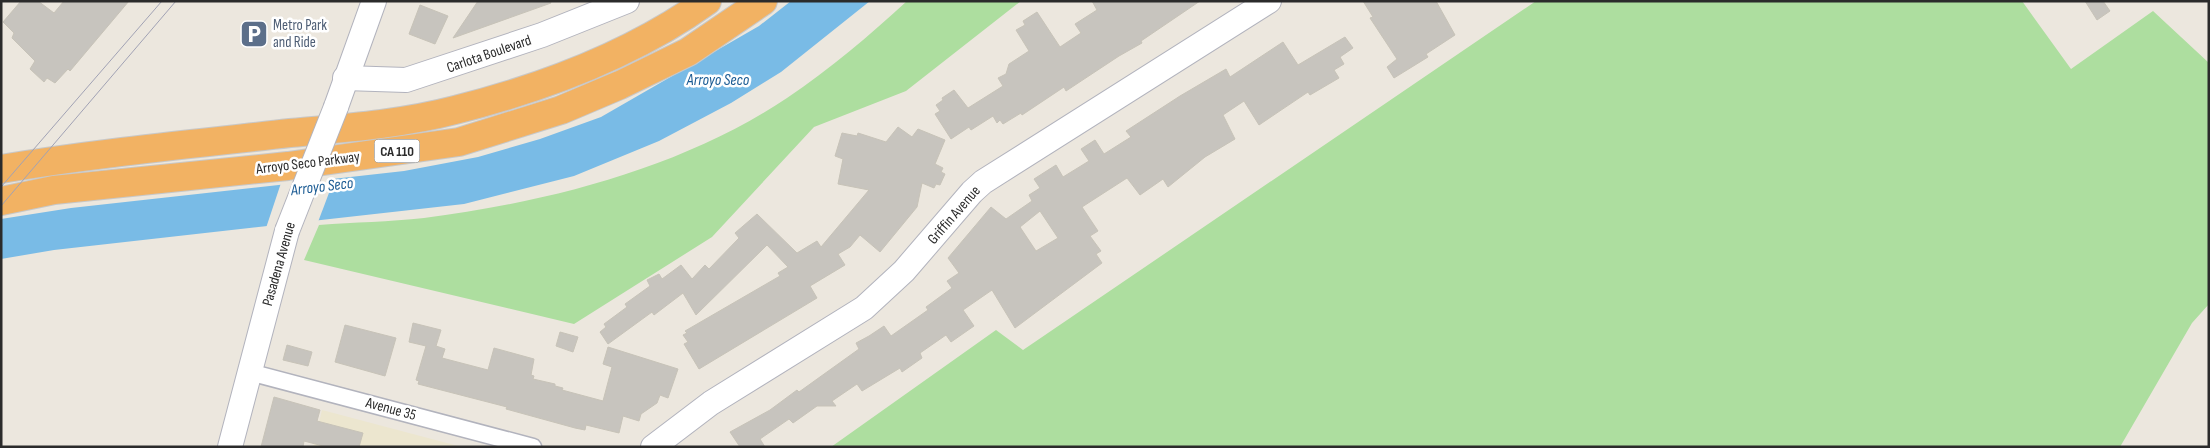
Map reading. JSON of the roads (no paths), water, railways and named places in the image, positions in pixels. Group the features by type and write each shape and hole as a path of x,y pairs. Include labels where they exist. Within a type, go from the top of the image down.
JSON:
{"highway":[{"name":"Arroyo Seco Parkway","path":"1,169 71,157 366,125 454,111 551,82 599,62 682,19 706,1"},
{"name":"Arroyo Seco Parkway","path":"1,201 54,190 288,166 459,142 561,110 620,85 688,52 763,1"}],"street":[{"name":"Pasadena Avenue","path":"230,447 287,231 336,107 374,1"},
{"name":"Carlota Boulevard","path":"345,78 406,80 542,35 627,1"},
{"name":"Griffin Avenue","path":"653,447 711,403 864,308 904,271 972,192 983,182 1269,1"},
{"name":"Avenue 35","path":"249,372 533,447"}],"water":[{"name":"Arroyo Seco","path":"791,1 870,1 781,72 731,103 659,141 574,176 464,204 54,250 1,259 1,219 71,208 404,171 478,157 540,139 601,117 759,26"}],"tram line":[{"path":"1,187 162,1"},
{"path":"1,206 176,1"}],"place":[{"name":"Metro Park and Ride","path":"254,34"}]}
